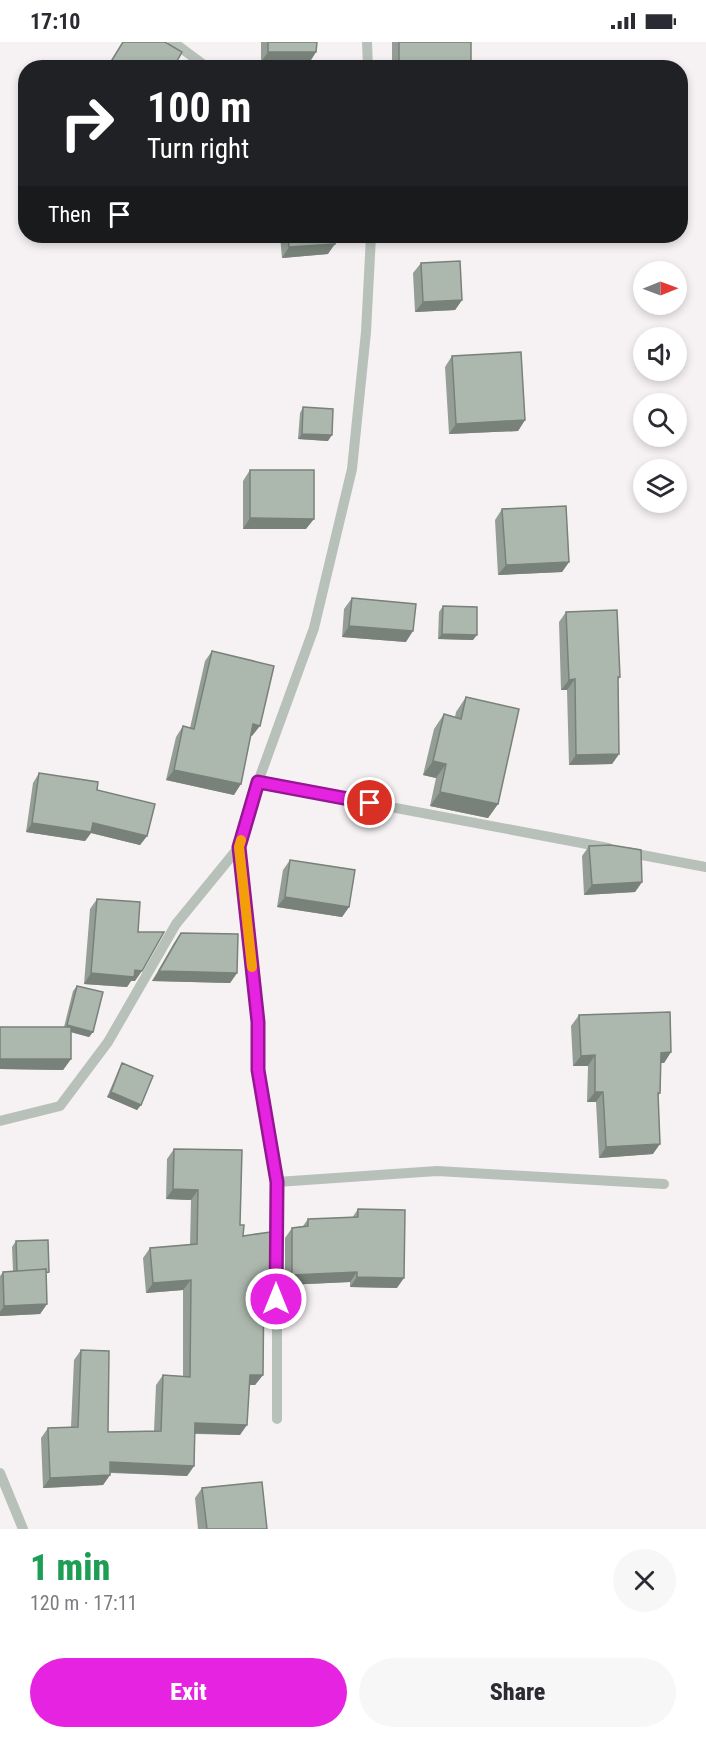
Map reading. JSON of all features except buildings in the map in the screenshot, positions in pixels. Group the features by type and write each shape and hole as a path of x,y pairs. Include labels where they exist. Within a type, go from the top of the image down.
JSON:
{"street":[{"path":"173,42 197,60"},
{"path":"367,42 368,60"},
{"path":"277,1419 277,1182 258,1070 258,1022 239,847 258,782 314,628 352,469 366,332 371,243"},
{"path":"258,782 706,867"},
{"path":"0,1121 60,1106 108,1042 176,924 239,847"},
{"path":"277,1182 437,1171 664,1184"},
{"path":"0,1473 23,1529"}],"slow traffic":[{"path":"241,840 239,847 252,967"}],"route":[{"path":"276,1299 277,1182 258,1070 258,1022 239,847 258,782 370,803"}]}
